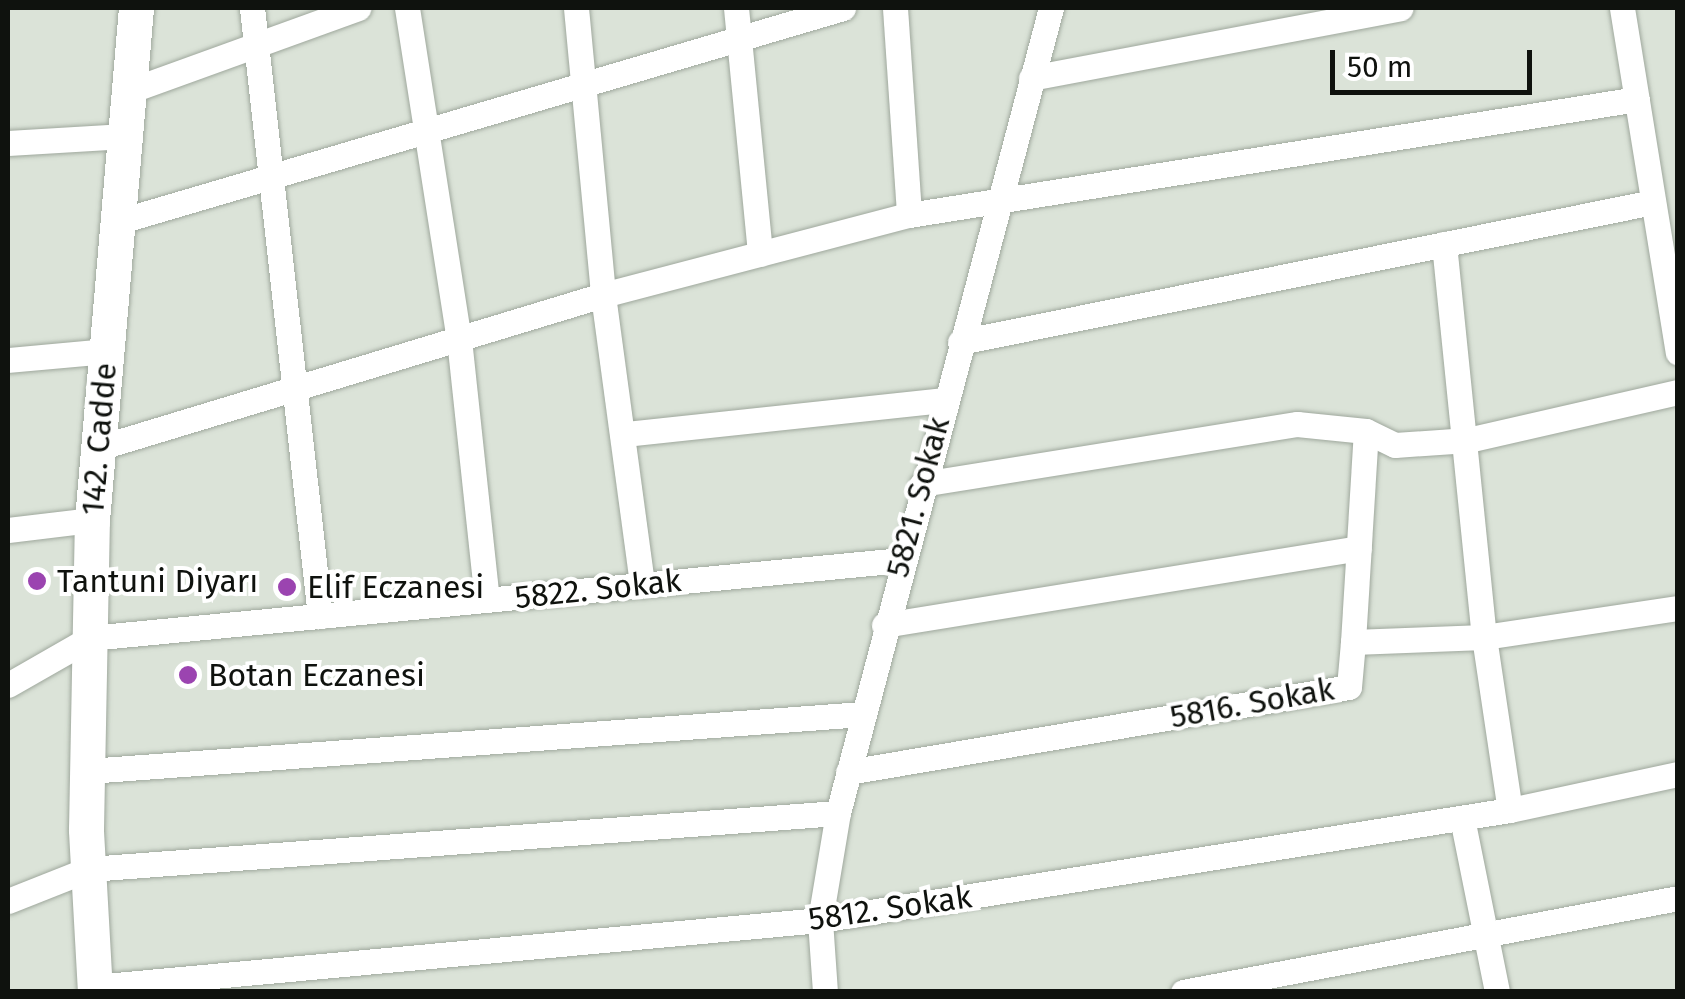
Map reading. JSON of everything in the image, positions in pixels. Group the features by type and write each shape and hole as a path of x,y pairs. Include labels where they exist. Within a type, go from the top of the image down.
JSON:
{"street":[{"name":"142. Cadde","path":"94,989 88,771 92,520 136,8"},
{"path":"252,8 298,388 320,616"},
{"path":"128,91 256,49 358,8"},
{"path":"407,8 459,338 486,600"},
{"path":"576,8 587,86 603,295 625,434 642,584"},
{"path":"736,8 760,254"},
{"path":"117,222 843,8"},
{"path":"895,8 909,215"},
{"name":"5821. Sokak","path":"825,992 820,920 838,813 901,560 1050,8"},
{"path":"1032,78 1400,8"},
{"path":"1622,8 1678,352"},
{"path":"98,448 603,295 909,215 1637,98"},
{"path":"8,143 125,136"},
{"path":"960,342 1653,202"},
{"path":"1444,244 1468,440 1484,637 1510,810"},
{"path":"8,360 106,351"},
{"path":"922,484 1186,436 1298,424 1366,430 1396,445 1468,440 1678,392"},
{"path":"625,434 944,400"},
{"path":"1352,642 1366,430"},
{"path":"8,530 92,520"},
{"path":"884,625 1359,548"},
{"name":"5822. Sokak","path":"8,685 90,638 901,560"},
{"name":"5816. Sokak","path":"848,772 1349,686 1352,642 1484,637 1678,608"},
{"path":"88,771 862,714"},
{"name":"5812. Sokak","path":"94,989 820,920 1510,810 1678,774"},
{"path":"8,901 89,869 838,813"},
{"path":"1462,818 1497,992"},
{"path":"1183,992 1678,898"}],"place":[{"name":"Tantuni Diyarı","path":"37,581"},
{"name":"Elif Eczanesi","path":"287,587"},
{"name":"Botan Eczanesi","path":"188,675"}]}
